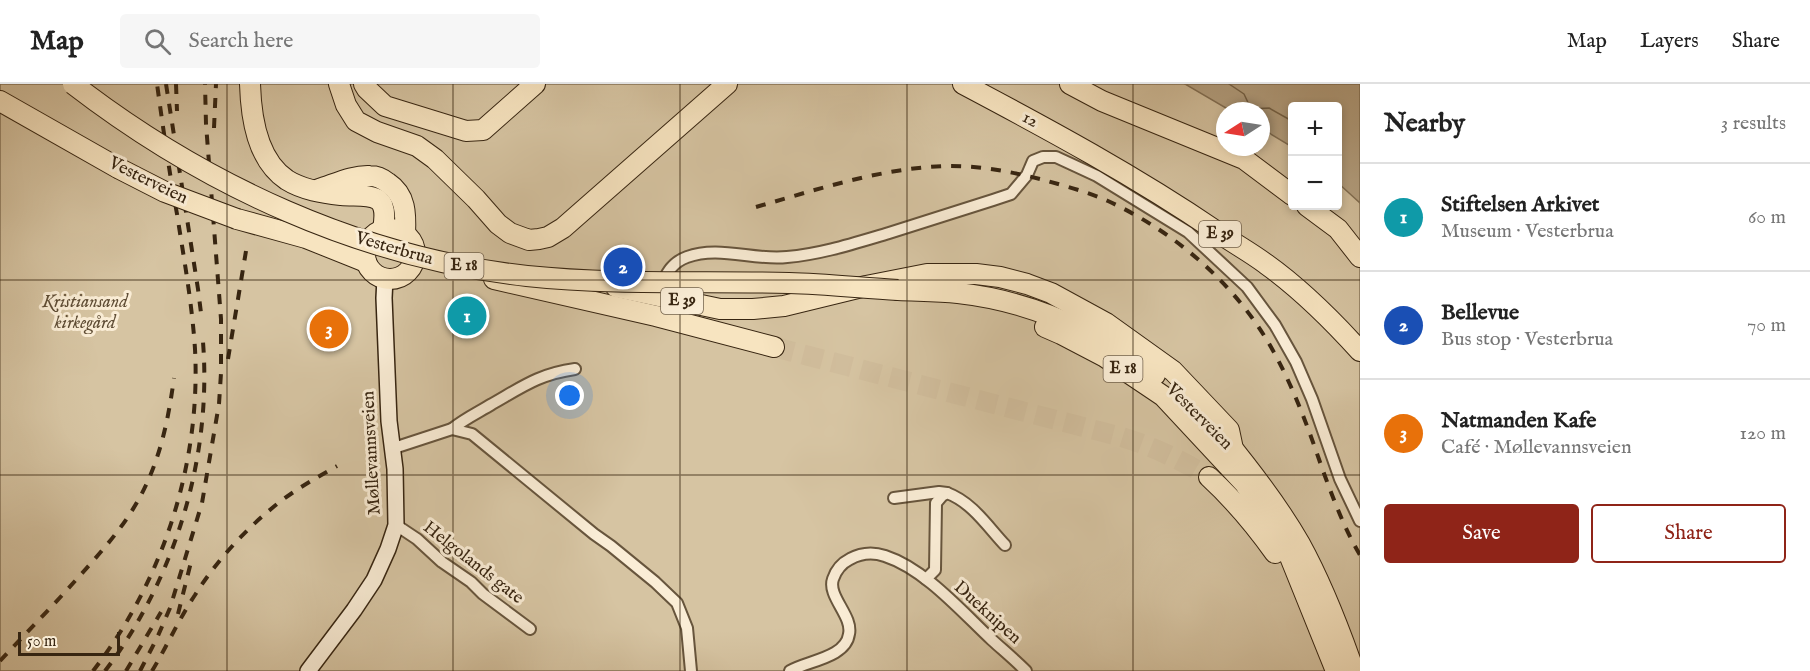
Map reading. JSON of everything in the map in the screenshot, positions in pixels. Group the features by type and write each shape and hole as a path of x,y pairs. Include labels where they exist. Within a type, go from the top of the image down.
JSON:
{"highway":[{"name":"Vesterbrua","path":"74,84 149,136 203,169 305,219 394,251 445,263 525,276 592,282 790,283 934,294"},
{"path":"250,84 256,132 266,158 280,175 297,186 314,190 342,195 368,195 375,198 382,205 386,214 383,229 371,236 367,242 366,262 370,270 385,278 400,276 407,271 410,249 406,213 402,199 395,188 385,180 371,176 354,178 314,190"},
{"path":"339,84 346,105 356,121 376,132 417,146 447,169 498,224 510,233 529,240 548,237 563,228 727,84"},
{"path":"364,84 367,90 385,106 466,131 483,130 535,84"},
{"name":"12","path":"963,84 1065,138 1173,202 1265,263 1298,288 1340,328 1360,351"},
{"path":"1070,84 1102,101 1244,159 1288,191"},
{"name":"Vesterveien","path":"0,101 118,168 175,196 237,219 306,238 366,262"},
{"path":"1312,210 1338,229 1360,257"},
{"name":"E 39","path":"383,229 398,230 410,249 427,264 656,316 774,347"},
{"name":"Vesterveien","path":"306,238 367,242"},
{"name":"E 39","path":"410,249 659,295 720,309 784,306 927,274 976,274 1027,284 1051,293 1106,322 1173,371 1229,430 1233,449"},
{"name":"Vesterveien","path":"934,294 956,293 1007,303 1056,317 1087,331 1136,361 1168,384 1196,409 1233,449 1279,510 1315,575 1354,671"},
{"name":"Vesterveien","path":"934,294 1019,317 1061,334 1105,357 1162,396 1245,484 1290,557 1336,671"},
{"path":"1209,477 1252,523 1305,594"},
{"name":"E 39","path":"1337,626 1360,657"}],"main road":[{"name":"Møllevannsveien","path":"308,671 374,580 396,525 394,448 389,421 385,278"}],"street":[{"path":"656,316 659,295 667,272 676,262 689,256 717,252 785,258 830,251 1011,194 1027,176 1034,161 1043,157 1056,157 1097,176 1188,232 1247,286 1275,325 1296,362 1312,399 1340,479 1360,521"},
{"path":"394,448 452,429 523,385 550,374 575,369"},
{"path":"452,429 472,434 655,582 677,603 687,628 691,671"},
{"path":"894,498 939,492 956,496 1005,545"},
{"name":"Dueknipen","path":"926,579 934,570 936,503 947,493"},
{"name":"Helgolands gate","path":"396,525 530,628"},
{"name":"Dueknipen","path":"790,671 834,653 849,637 850,628 832,582 838,568 847,560 865,554 885,556 898,561 926,579 1026,671"}],"green space":[{"name":"Kristiansand kirkegård","path":"0,84 1195,84 1230,102 1216,102 1216,156 1270,156 1270,122 1288,131 1288,210 1342,210 1342,174 1360,191 1360,671 0,671"}],"water":[{"path":"1185,84 1360,84 1360,203 1342,187 1342,102 1288,102 1288,145 1270,134 1270,102 1216,102"}],"tunnel":[{"path":"774,347 1122,437 1167,454 1209,477"}],"railway":[{"path":"93,671 118,636 158,560 184,477 191,435 195,392 194,332 157,84"},
{"path":"166,84 202,321"},
{"path":"176,84 177,111"},
{"path":"140,671 170,608 202,503 219,404 221,319 205,84"},
{"path":"214,128 216,84"},
{"path":"756,207 876,175 925,167 950,166 997,170 1044,180 1093,195 1133,214 1180,244 1201,262 1240,302 1256,324 1271,347 1293,392 1339,513 1360,555"},
{"path":"228,359 246,251"},
{"path":"105,671 130,635 151,597 184,515 201,429 204,385 203,342"},
{"path":"0,661 95,559 132,511 146,485 161,446 174,378"},
{"path":"152,671 189,604 211,571 230,549 260,518 279,503 337,466"},
{"path":"178,614 191,562"},
{"path":"126,671 161,612"}],"place":[{"name":"Bellevue","path":"623,267"},
{"name":"Stiftelsen Arkivet","path":"467,316"},
{"name":"Natmanden Kafe","path":"329,329"}]}
